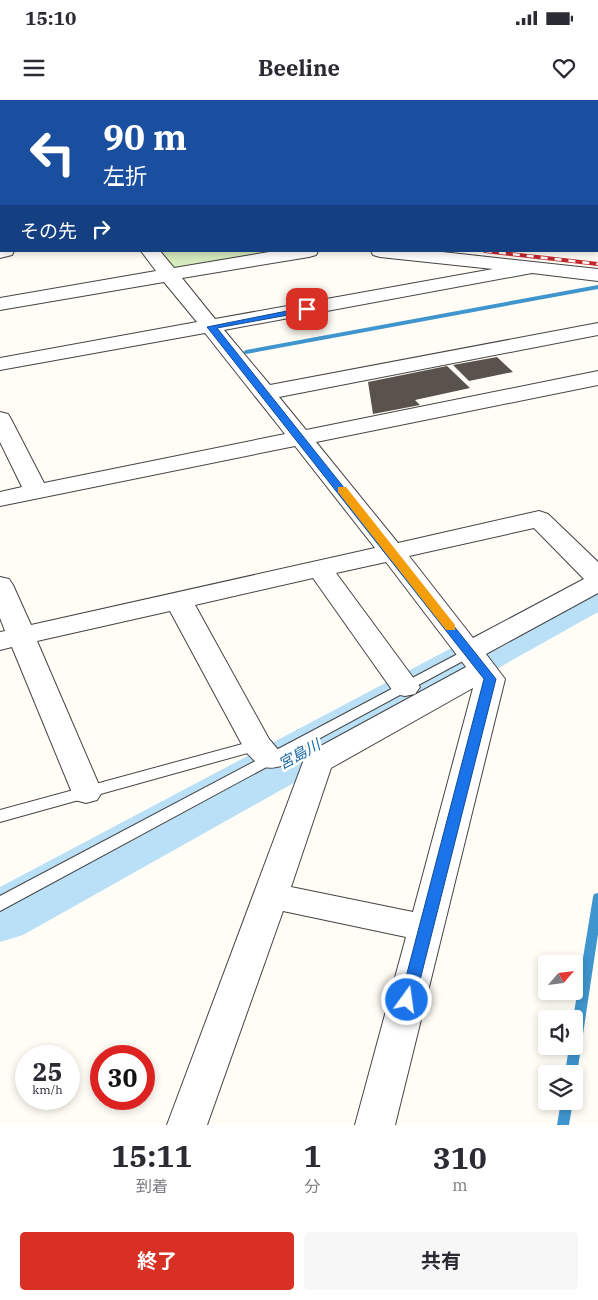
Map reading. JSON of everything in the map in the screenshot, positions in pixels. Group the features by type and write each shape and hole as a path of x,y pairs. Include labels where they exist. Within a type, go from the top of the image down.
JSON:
{"street":[{"path":"151,252 391,551 490,679 375,1125"},
{"path":"0,304 303,252"},
{"path":"390,252 598,275"},
{"path":"0,364 536,267"},
{"path":"265,393 598,329"},
{"path":"0,499 598,378"},
{"path":"0,418 36,491"},
{"path":"10,638 539,519 598,577"},
{"path":"319,568 405,687"},
{"path":"187,1125 271,896 317,762 598,582"},
{"path":"0,585 10,638 86,792"},
{"path":"178,600 264,752"},
{"path":"271,896 426,928"}],"lane":[{"path":"0,904 264,752 405,687 476,661"},
{"path":"0,816 86,792 264,752"}],"green space":[{"path":"159,252 286,252 190,269 171,267"}],"building":[{"path":"497,357 513,372 469,381 453,365"},
{"path":"447,366 470,388 415,400 420,405 373,414 368,382"}],"waterway":[{"path":"246,352 598,287"},
{"name":"宮島川","path":"0,917 598,591"},
{"path":"572,1065 598,897"},
{"path":"563,1125 566,1110"}],"railway":[{"path":"494,252 598,264"}],"slow traffic":[{"path":"342,490 450,627"}],"route":[{"path":"307,309 212,327 490,679 407,1000"}]}
